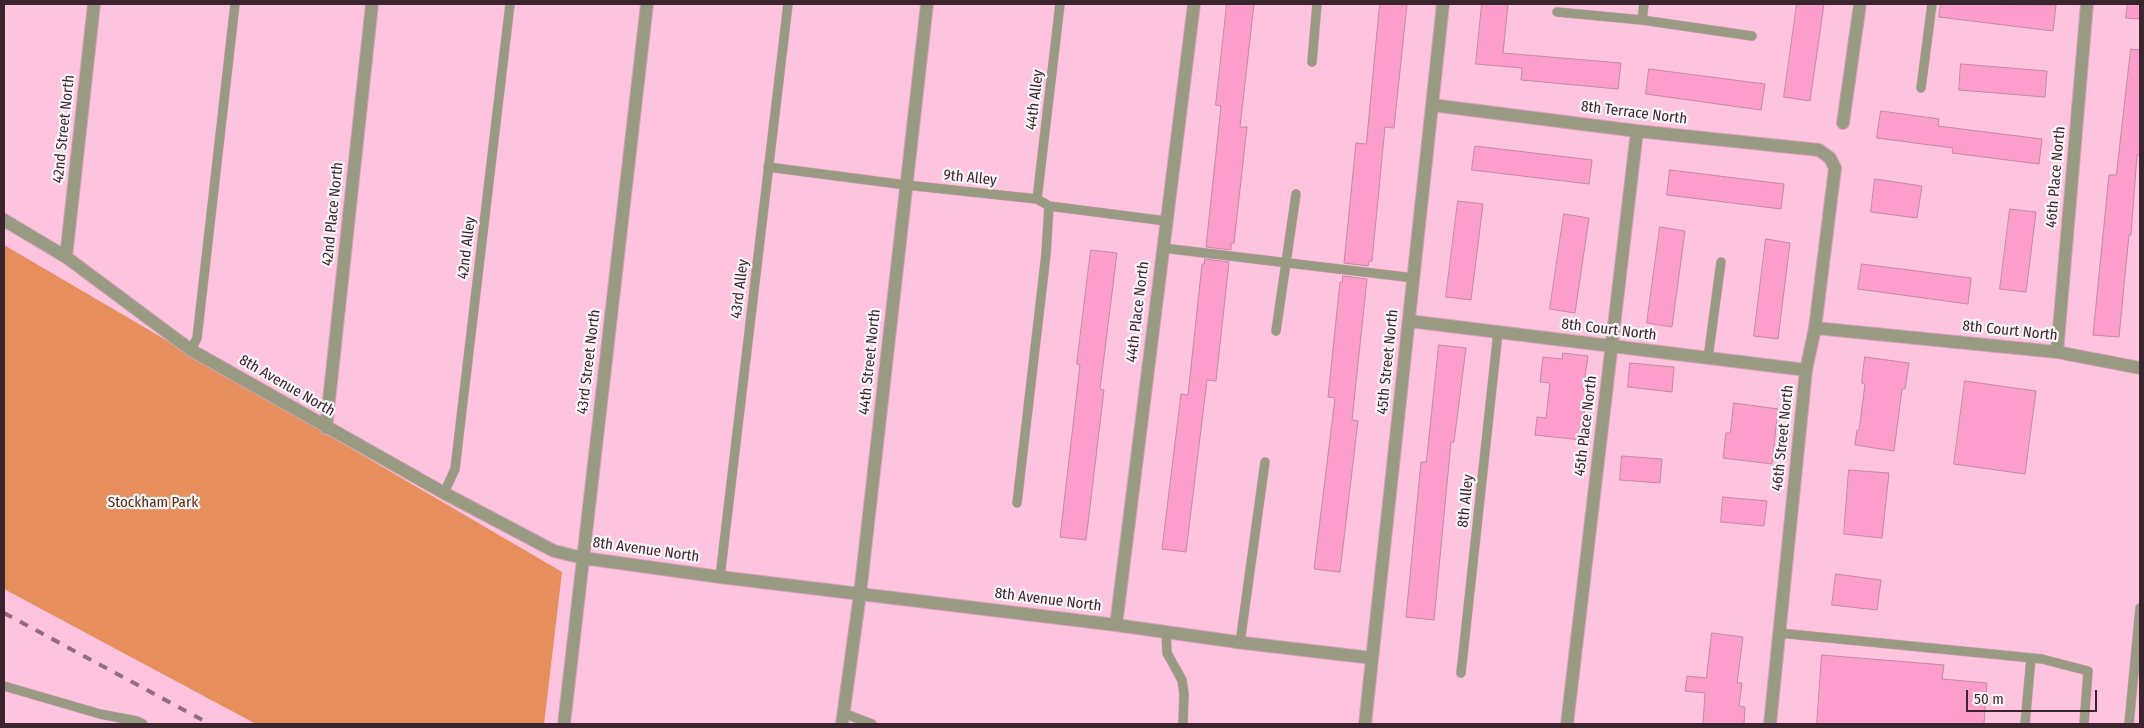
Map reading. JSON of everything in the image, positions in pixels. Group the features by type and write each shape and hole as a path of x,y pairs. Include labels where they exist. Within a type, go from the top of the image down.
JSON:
{"street":[{"name":"42nd Street North","path":"66,257 94,4"},
{"name":"42nd Place North","path":"326,428 372,4"},
{"name":"43rd Street North","path":"564,724 647,4"},
{"name":"44th Street North","path":"843,718 860,594 927,4"},
{"name":"44th Place North","path":"1116,625 1194,4"},
{"name":"45th Street North","path":"1365,724 1443,4"},
{"path":"1842,123 1860,4"},
{"name":"46th Place North","path":"2057,352 2088,4"},
{"name":"8th Terrace North","path":"1432,105 1637,131 1819,150 1830,158"},
{"name":"45th Place North","path":"1567,724 1637,131"},
{"name":"46th Street North","path":"1770,724 1806,370 1815,328 1835,168 1830,158"},
{"name":"8th Avenue North","path":"4,220 66,257 191,350 326,428 554,551 582,558 720,577 1372,658"},
{"name":"8th Court North","path":"1409,321 1806,370"},
{"name":"8th Court North","path":"1815,328 2057,352 2140,368"}],"lane":[{"path":"191,350 197,338 235,4"},
{"name":"42nd Alley","path":"444,493 455,470 510,4"},
{"name":"43rd Alley","path":"720,577 788,4"},
{"name":"44th Alley","path":"1037,199 1060,4"},
{"path":"1312,62 1317,4"},
{"path":"1642,20 1644,4"},
{"path":"1921,88 1932,4"},
{"path":"1557,12 1642,20 1752,36"},
{"name":"9th Alley","path":"768,167 906,185 1037,199 1049,206 1166,221"},
{"path":"1276,331 1296,194"},
{"path":"1017,503 1046,254 1049,206"},
{"path":"1163,248 1414,278"},
{"path":"1708,358 1720,262"},
{"name":"8th Alley","path":"1461,673 1498,332"},
{"path":"1240,643 1265,462"},
{"path":"2129,724 2140,608"},
{"path":"1166,632 1167,652 1182,680 1184,694 1183,724"},
{"path":"1779,633 2031,658 2088,671 2084,724"},
{"path":"2025,724 2031,658"},
{"path":"4,686 100,714 144,724"},
{"path":"843,718 872,724"}],"green space":[{"name":"Stockham Park","path":"4,245 562,572 544,724 256,724 4,589"}],"building":[{"path":"1227,4 1254,4 1240,127 1247,127 1234,243 1231,243 1231,250 1206,247 1221,106 1216,105"},
{"path":"1380,4 1407,4 1394,128 1385,127 1372,261 1369,261 1368,266 1344,263 1356,143 1366,144"},
{"path":"1482,4 1508,4 1503,53 1621,63 1618,89 1521,80 1522,68 1476,64"},
{"path":"1797,4 1824,4 1810,101 1784,97"},
{"path":"1941,4 2056,5 2053,31 1939,17"},
{"path":"2128,4 2140,4 2140,19 2126,18"},
{"path":"2131,49 2140,50 2140,155 2137,155 2131,235 2129,235 2119,337 2093,335 2109,175 2116,175"},
{"path":"1961,64 2047,71 2045,97 1959,90"},
{"path":"1649,69 1765,84 1761,110 1646,94"},
{"path":"1881,111 1939,119 1938,126 2042,139 2039,164 1952,153 1953,148 1877,138"},
{"path":"1475,146 1592,160 1589,184 1472,170"},
{"path":"1670,170 1784,184 1781,209 1667,195"},
{"path":"1875,179 1922,186 1917,218 1871,212"},
{"path":"1458,201 1483,204 1471,300 1446,297"},
{"path":"2010,209 2036,212 2026,292 2000,289"},
{"path":"1564,214 1589,218 1575,313 1550,309"},
{"path":"1660,227 1685,231 1672,327 1647,323"},
{"path":"1766,239 1790,243 1778,339 1754,336"},
{"path":"1091,250 1117,253 1100,389 1104,390 1086,540 1060,537 1080,365 1077,364"},
{"path":"1205,259 1229,262 1216,381 1207,380 1186,552 1162,549 1181,394 1188,395 1202,264 1204,264"},
{"path":"1862,264 1971,278 1968,304 1858,289"},
{"path":"1343,276 1367,279 1352,420 1358,421 1340,572 1314,569 1335,398 1328,397 1340,282 1342,282"},
{"path":"1439,345 1466,348 1454,442 1451,442 1434,620 1406,617 1421,462 1426,462"},
{"path":"1563,353 1588,356 1583,390 1587,390 1581,440 1535,435 1537,417 1546,418 1550,383 1540,382 1543,357 1562,359"},
{"path":"1865,357 1909,363 1905,389 1902,389 1894,451 1855,445 1857,430 1859,430 1865,384 1862,383"},
{"path":"1630,363 1674,367 1672,392 1628,387"},
{"path":"1965,381 2036,391 2025,474 1954,464"},
{"path":"1734,403 1778,409 1772,464 1723,458 1726,433 1730,433"},
{"path":"1622,456 1662,459 1660,483 1620,480"},
{"path":"1849,470 1889,473 1882,538 1844,534"},
{"path":"1723,497 1767,501 1764,526 1721,522"},
{"path":"1836,574 1881,580 1877,610 1832,605"},
{"path":"1712,633 1743,637 1737,683 1742,683 1739,706 1745,707 1744,724 1703,724 1705,693 1685,691 1687,676 1706,678"},
{"path":"1822,655 1944,665 1942,679 1987,683 1984,724 1817,724"}],"railway":[{"path":"4,613 210,724"}]}
